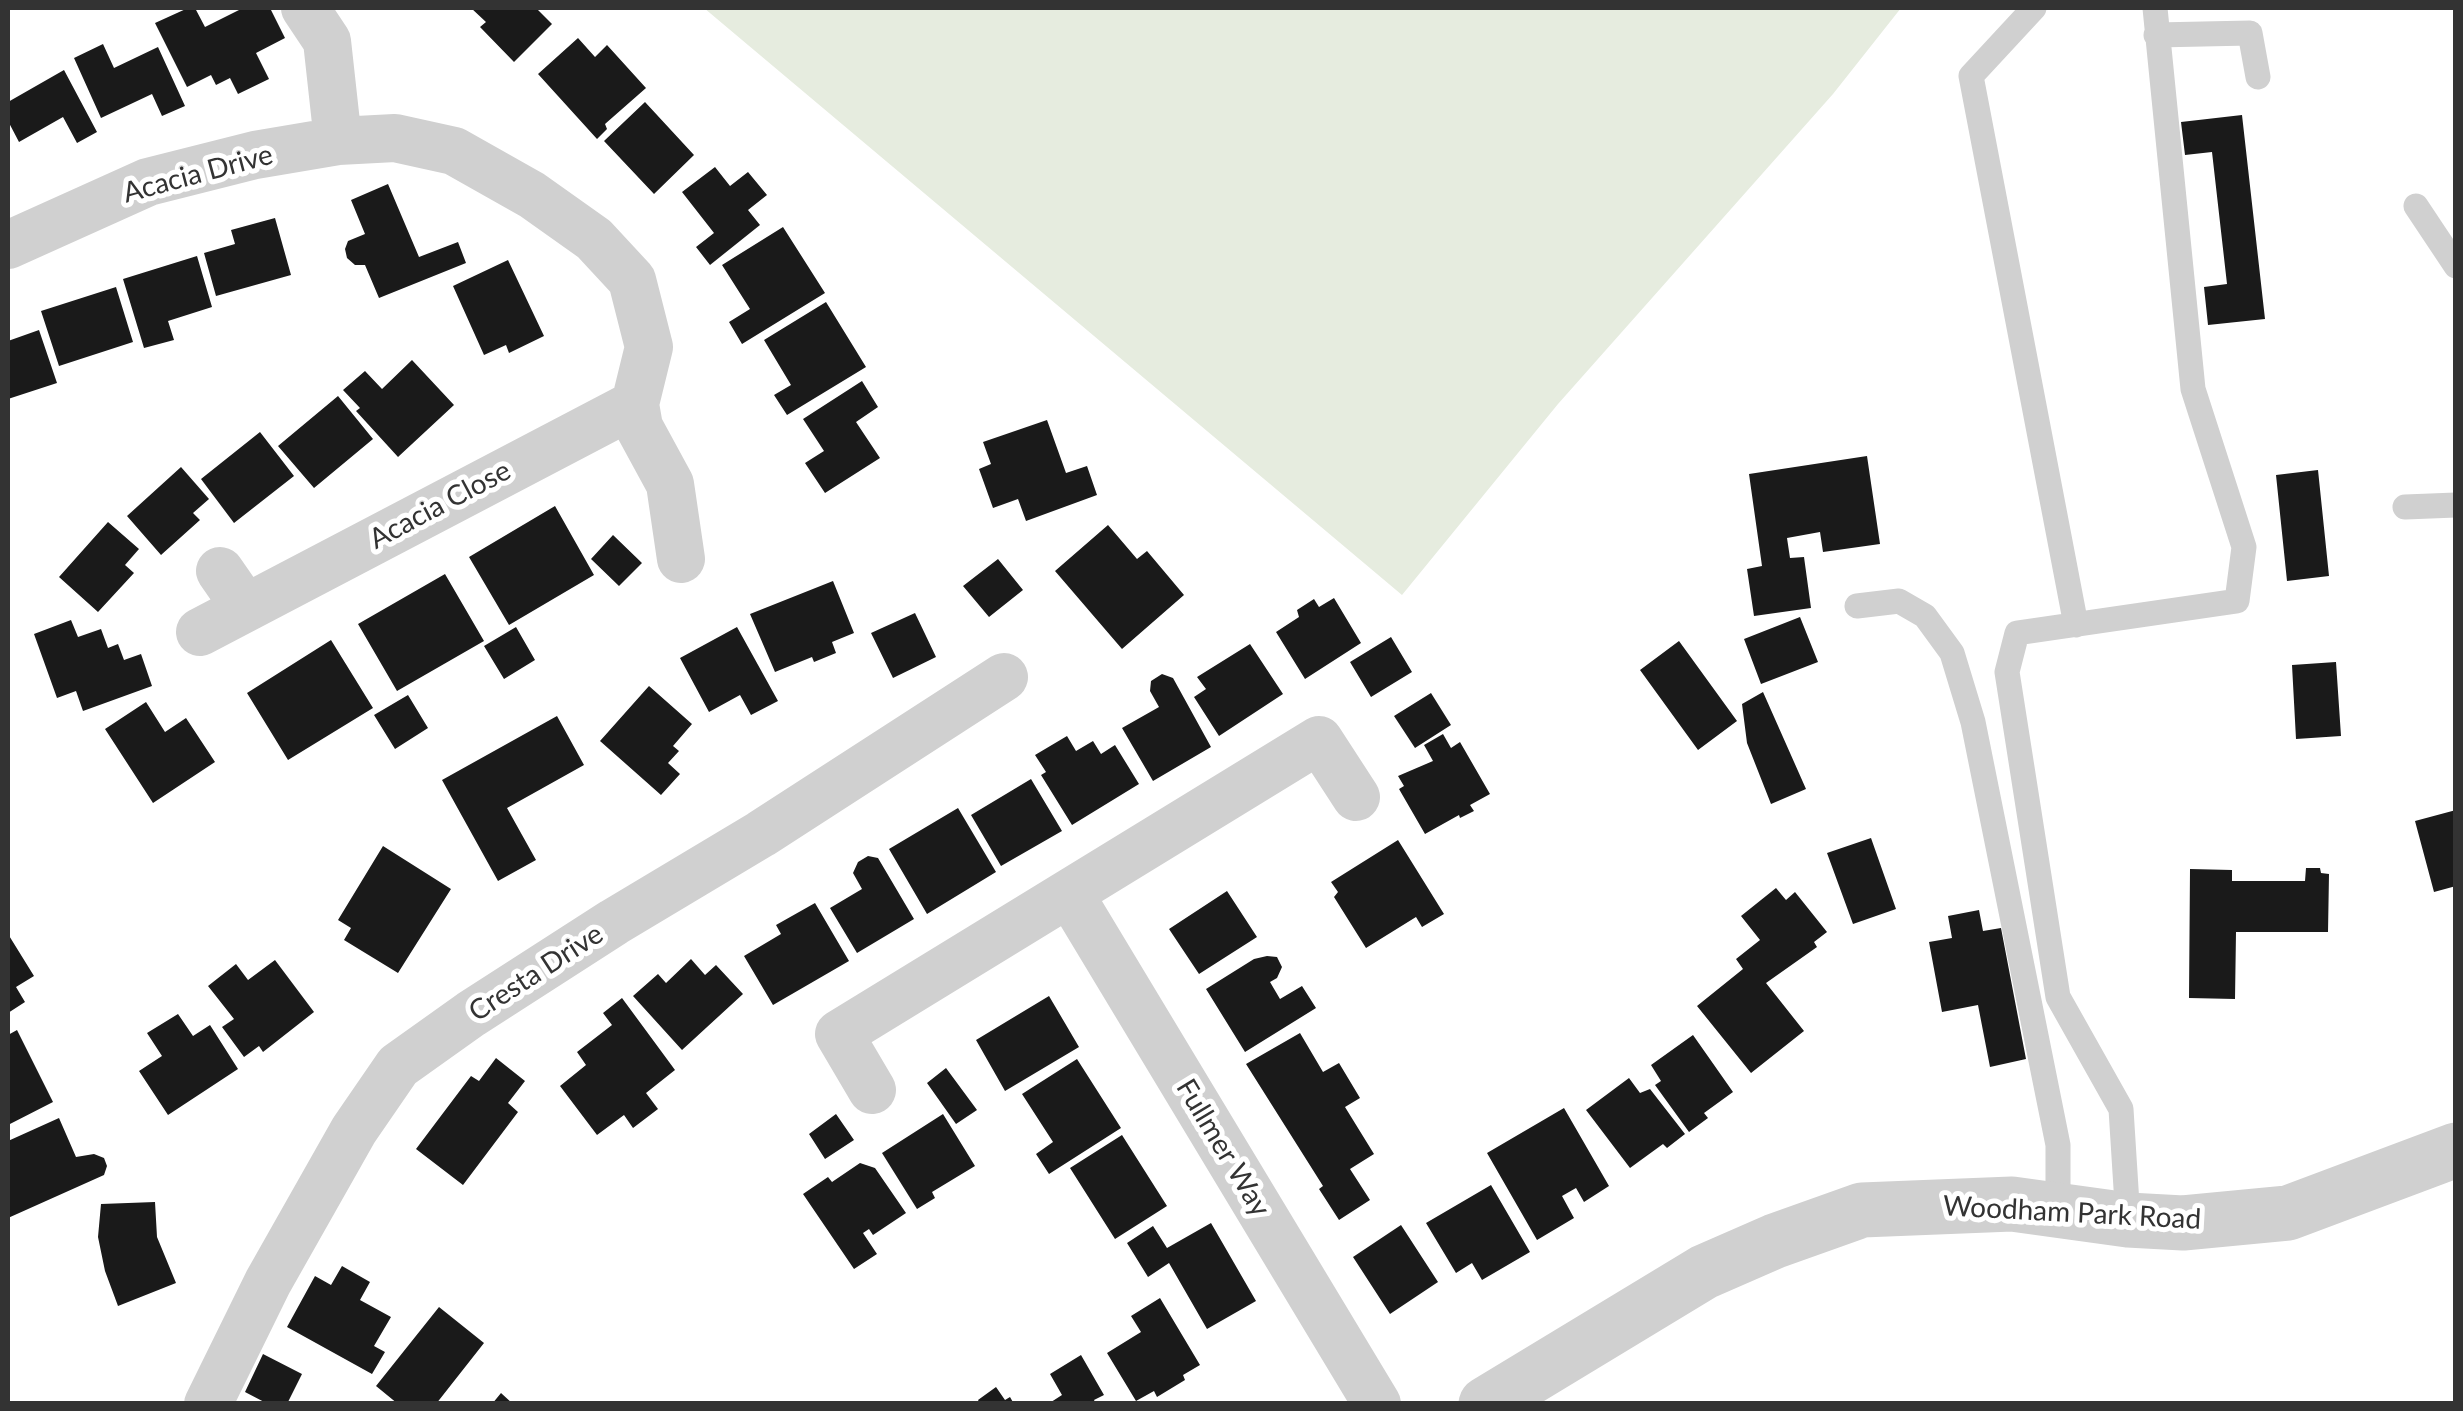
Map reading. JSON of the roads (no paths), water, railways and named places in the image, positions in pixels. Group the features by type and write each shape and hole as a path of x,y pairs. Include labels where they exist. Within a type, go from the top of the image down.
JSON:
{"street":[{"path":"305,8 328,41 338,142"},
{"name":"Acacia Drive","path":"8,244 148,182 255,155 394,138 454,151 532,195 594,238 632,280 649,346 635,404"},
{"path":"635,404 639,427 670,484 681,559"},
{"name":"Acacia Close","path":"200,632 232,589 635,404"},
{"name":"Cresta Drive","path":"208,1404 268,1282 354,1130 398,1066 471,1014 762,834 1004,677"},
{"path":"872,1090 839,1034 1319,740 1356,798"},
{"name":"Fullmer Way","path":"1069,893 1377,1404"},
{"name":"Woodham Park Road","path":"1486,1404 1704,1272 1862,1210 2012,1204 2128,1220 2183,1223 2288,1213 2456,1150"}],"lane":[{"path":"2034,8 1971,76 2076,624"},
{"path":"2128,1220 2121,1109 2058,998 2007,672 2017,633 2237,601 2244,546 2193,389 2155,8"},
{"path":"2156,35 2250,33 2258,77"},
{"path":"2416,206 2456,266"},
{"path":"2405,507 2456,505"},
{"path":"1857,606 1899,601 1925,616 1952,653 1973,722 2058,1145 2058,1211"}]}
